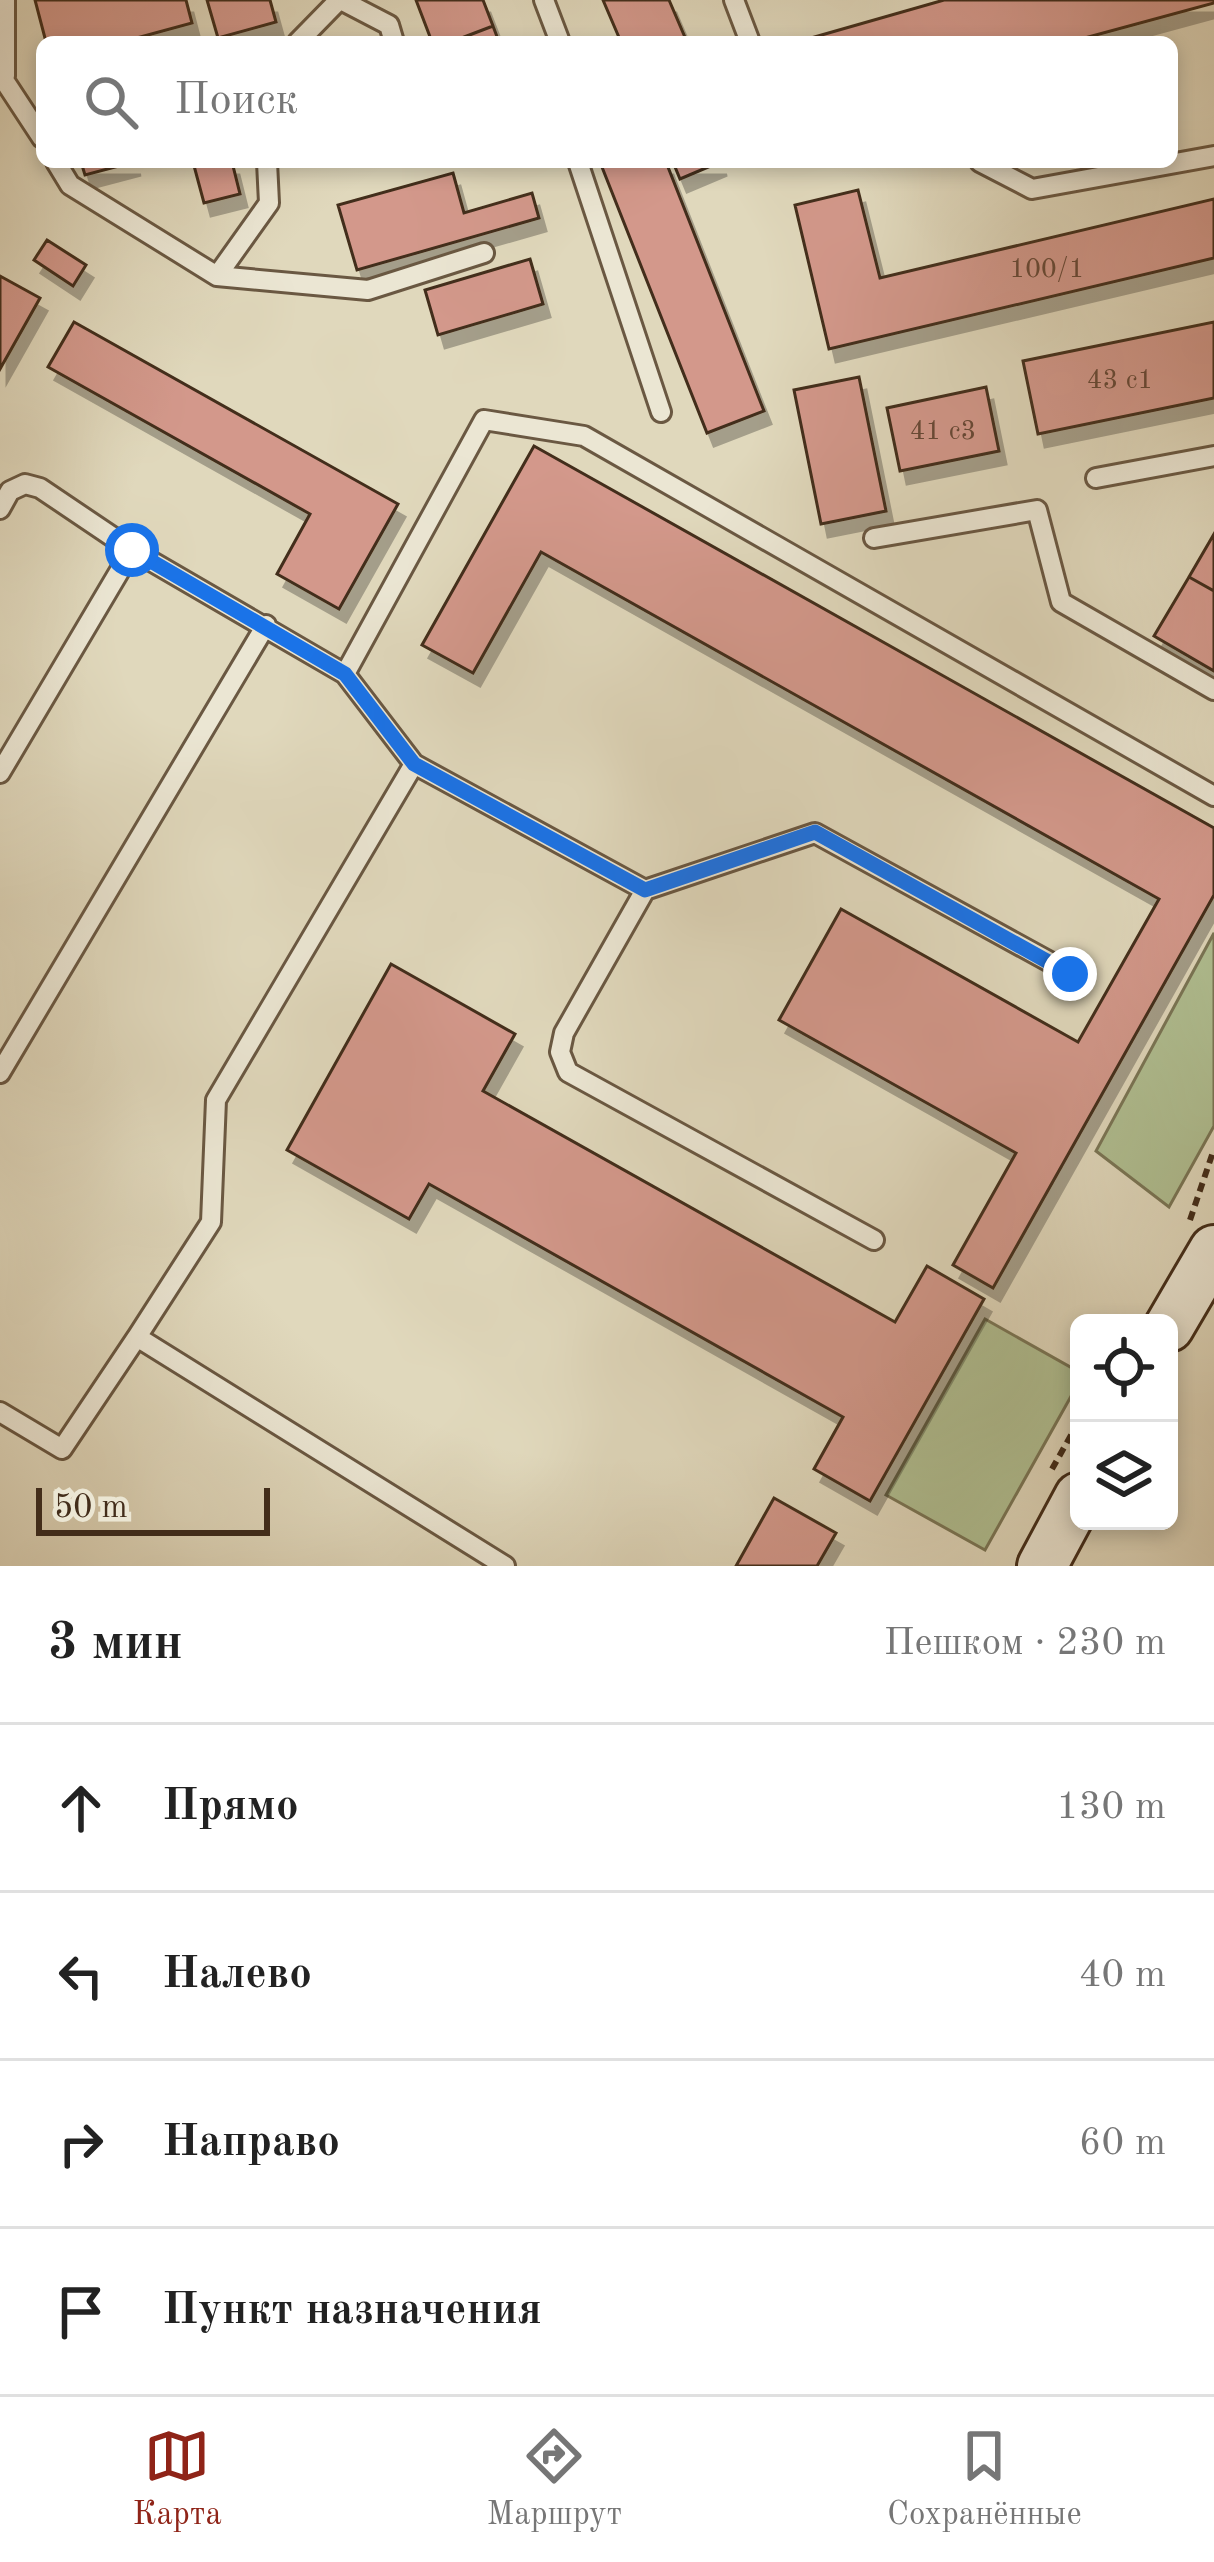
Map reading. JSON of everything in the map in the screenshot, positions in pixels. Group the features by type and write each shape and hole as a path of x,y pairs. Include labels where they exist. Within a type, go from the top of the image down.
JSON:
{"main road":[{"path":"1177,1314 1214,1250"},
{"path":"1042,1566 1070,1514"}],"lane":[{"path":"5,0 3,75 36,128"},
{"path":"304,36 340,0 389,25 392,36"},
{"path":"544,0 558,36"},
{"path":"734,0 748,36"},
{"path":"1178,163 1214,156"},
{"path":"60,168 70,185 217,275 368,290 484,254"},
{"path":"217,275 269,202 267,168"},
{"path":"580,168 661,412"},
{"path":"992,168 1032,189 1148,168"},
{"path":"345,674 484,420 584,436 1214,796"},
{"path":"1096,478 1214,456"},
{"path":"0,509 10,491 25,484 40,488 132,550 345,674 414,764 645,890"},
{"path":"874,538 1037,510 1061,602 1214,690"},
{"path":"0,773 132,550"},
{"path":"0,1073 266,625"},
{"path":"0,1412 62,1449 211,1222 216,1100 414,764"},
{"path":"874,1240 568,1072 560,1052 564,1033 645,890 815,832 1070,974"},
{"path":"137,1337 505,1566"}],"green space":[{"path":"1214,933 1214,1126 1169,1207 1096,1151"},
{"path":"985,1319 1070,1367 1070,1398 985,1550 886,1495"}],"building":[{"path":"35,0 186,0 192,23 144,36 44,36"},
{"path":"207,0 270,0 276,22 217,36"},
{"path":"416,0 483,0 493,26 467,36 430,36"},
{"path":"603,0 669,0 684,36 618,36"},
{"path":"944,0 1214,0 1092,36 818,36"},
{"path":"493,26 497,36 467,36"},
{"path":"83,168 111,168 85,175"},
{"path":"195,168 234,168 240,194 204,203"},
{"path":"602,168 668,168 764,411 707,433"},
{"path":"675,168 706,168 680,179"},
{"path":"453,173 464,213 532,193 539,218 357,270 338,205"},
{"path":"858,190 880,278 1214,199 1214,258 829,349 795,205"},
{"path":"47,240 86,265 73,286 34,260"},
{"path":"530,259 543,304 438,335 425,290"},
{"path":"0,276 40,298 0,369"},
{"path":"74,322 398,504 339,609 277,574 310,514 48,367"},
{"path":"1214,322 1214,398 1038,434 1023,361"},
{"path":"859,377 886,511 821,524 794,390"},
{"path":"986,387 999,451 900,471 887,408"},
{"path":"534,446 1214,828 1214,895 993,1288 953,1265 1016,1153 779,1020 841,909 1078,1042 1159,899 541,552 473,673 422,645"},
{"path":"1214,534 1214,591 1189,577"},
{"path":"1189,577 1214,591 1214,671 1154,636"},
{"path":"391,964 515,1034 483,1091 895,1322 927,1266 984,1299 870,1501 814,1469 843,1417 429,1184 409,1219 287,1150"},
{"path":"774,1498 836,1533 817,1566 736,1566"}],"route":[{"path":"132,550 345,674 414,764 645,890 815,832 1070,974"}]}
